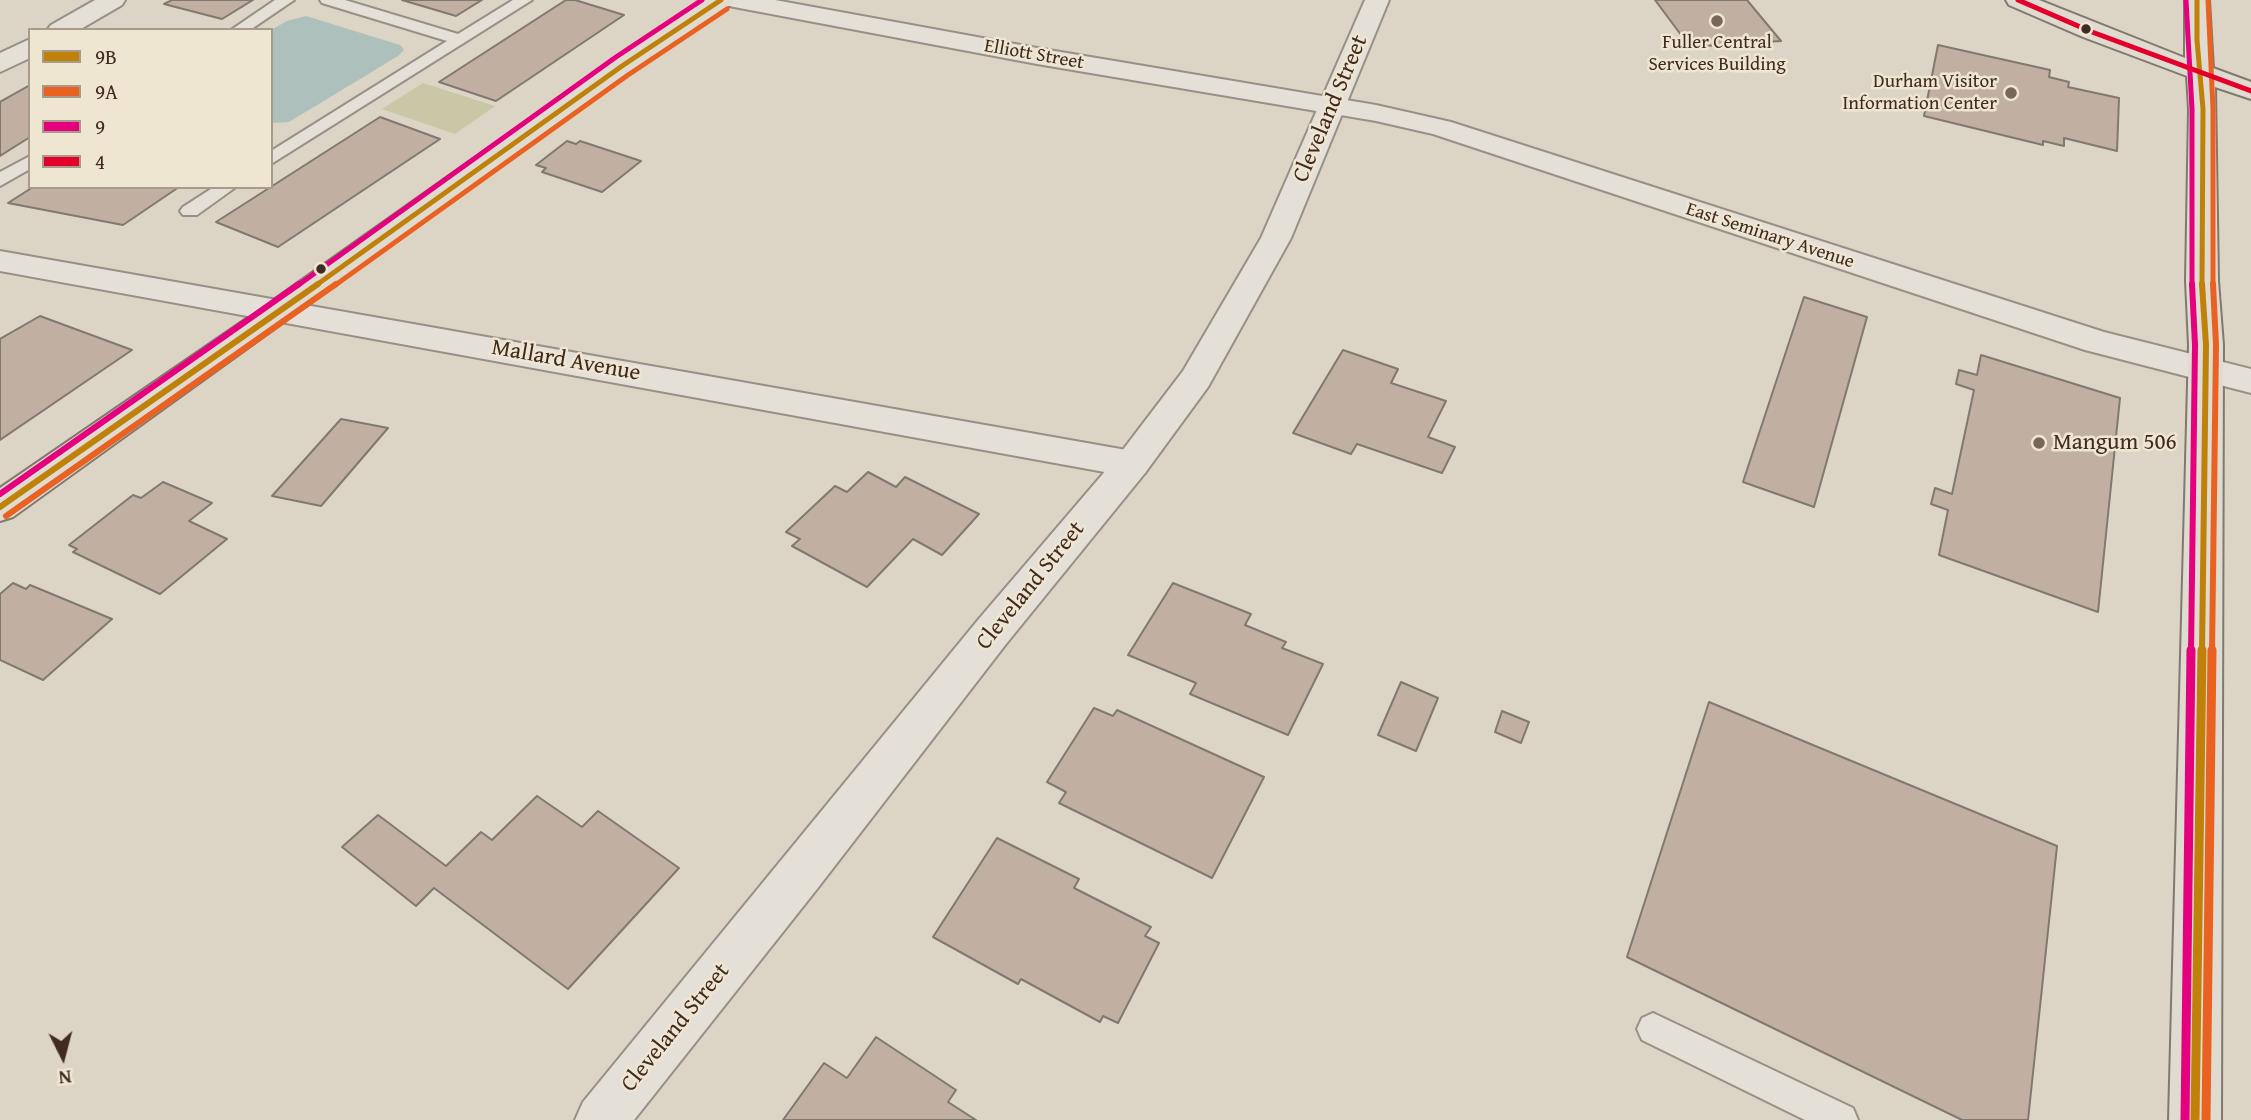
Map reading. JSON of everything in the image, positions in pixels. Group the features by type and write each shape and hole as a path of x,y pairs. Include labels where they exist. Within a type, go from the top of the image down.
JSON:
{"main road":[{"path":"0,507 282,310 633,58 721,0"},
{"path":"2018,0 2251,91"},
{"path":"2195,1120 2205,369 2203,109 2197,0"}],"street":[{"path":"64,28 113,0"},
{"name":"Elliott Street","path":"734,0 1037,56 1334,106"},
{"name":"Cleveland Street","path":"601,1120 801,874 992,632 1132,464 1196,379 1276,238 1377,0"},
{"path":"0,64 28,48"},
{"name":"East Seminary Avenue","path":"1334,106 1472,136 2006,314 2097,342 2251,381"},
{"name":"Mallard Avenue","path":"0,261 1132,464"}],"lane":[{"path":"242,28 286,0"},
{"path":"328,0 460,40"},
{"path":"273,158 524,0"},
{"path":"0,180 28,163"},
{"path":"190,211 224,189"},
{"path":"1653,1029 1841,1120"}],"shaded area":[{"path":"306,16 400,45 404,50 289,122 273,123 273,29 287,21"},
{"path":"423,83 495,106 455,134 382,109"}],"building":[{"path":"172,0 253,0 222,19 164,4"},
{"path":"402,0 482,0 456,16"},
{"path":"566,0 575,0 624,15 496,101 439,82"},
{"name":"Fuller Central Services Building","path":"1655,0 1747,0 1781,41 1690,47"},
{"name":"Durham Visitor Information Center","path":"1938,45 2050,70 2049,77 2069,82 2068,87 2119,98 2117,151 2064,138 2064,146 2043,141 2043,145 1924,116"},
{"path":"28,86 28,138 0,156 0,102"},
{"path":"380,117 440,139 278,247 216,222 268,189 273,189 273,186"},
{"path":"567,141 576,144 580,141 641,161 602,192 542,172 546,168 536,165"},
{"path":"30,189 176,189 123,225 8,203"},
{"path":"1804,297 1867,317 1814,507 1743,482"},
{"path":"40,316 132,350 0,440 0,339"},
{"path":"1343,350 1398,369 1391,383 1446,401 1428,437 1455,447 1442,473 1357,444 1351,454 1293,433"},
{"name":"Mangum 506","path":"1981,355 2120,398 2098,612 1939,555 1948,510 1931,504 1935,488 1952,494 1974,390 1956,384 1959,370 1977,375"},
{"path":"341,419 388,428 321,506 272,496"},
{"path":"868,472 896,487 905,477 979,514 942,555 913,539 867,587 792,546 800,539 786,532 835,486 847,492"},
{"path":"163,482 212,503 189,521 227,539 160,594 73,552 77,549 69,545 133,495 141,498"},
{"path":"13,583 26,589 30,585 112,619 43,680 0,660 0,594"},
{"path":"1173,583 1251,614 1245,625 1286,642 1282,648 1323,664 1288,735 1190,694 1196,683 1128,655"},
{"path":"1401,682 1438,698 1416,751 1378,735"},
{"path":"1709,702 2057,846 2028,1120 1962,1120 1627,957"},
{"path":"1094,708 1113,716 1117,710 1264,777 1212,878 1059,803 1066,792 1047,782"},
{"path":"1502,711 1529,722 1521,743 1495,732"},
{"path":"537,796 582,827 598,811 679,868 568,989 434,888 416,906 342,847 378,815 446,866 481,832 492,840"},
{"path":"997,838 1079,879 1074,888 1151,927 1145,936 1159,943 1118,1023 1103,1016 1100,1022 1021,979 1018,984 933,937"},
{"path":"876,1037 956,1090 948,1102 976,1120 783,1120 824,1063 847,1078"}],"transit line":[{"name":"9","path":"0,494 276,301 616,57 702,0"},
{"name":"9B","path":"0,507 282,310 622,66 721,0"},
{"name":"4","path":"2018,0 2092,32 2251,91"},
{"name":"9","path":"2185,1120 2195,345 2192,281 2192,109 2186,0"},
{"name":"9B","path":"2195,1120 2206,345 2202,281 2203,109 2197,40 2197,0"},
{"name":"9A","path":"2206,1120 2216,345 2213,281 2213,109 2208,0"},
{"name":"9A","path":"6,516 288,319 628,75 727,9"}],"place":[{"name":"Fuller Central Services Building","path":"1717,21"},
{"name":"Durham Visitor Information Center","path":"2011,93"},
{"name":"Mangum 506","path":"2039,443"}]}
